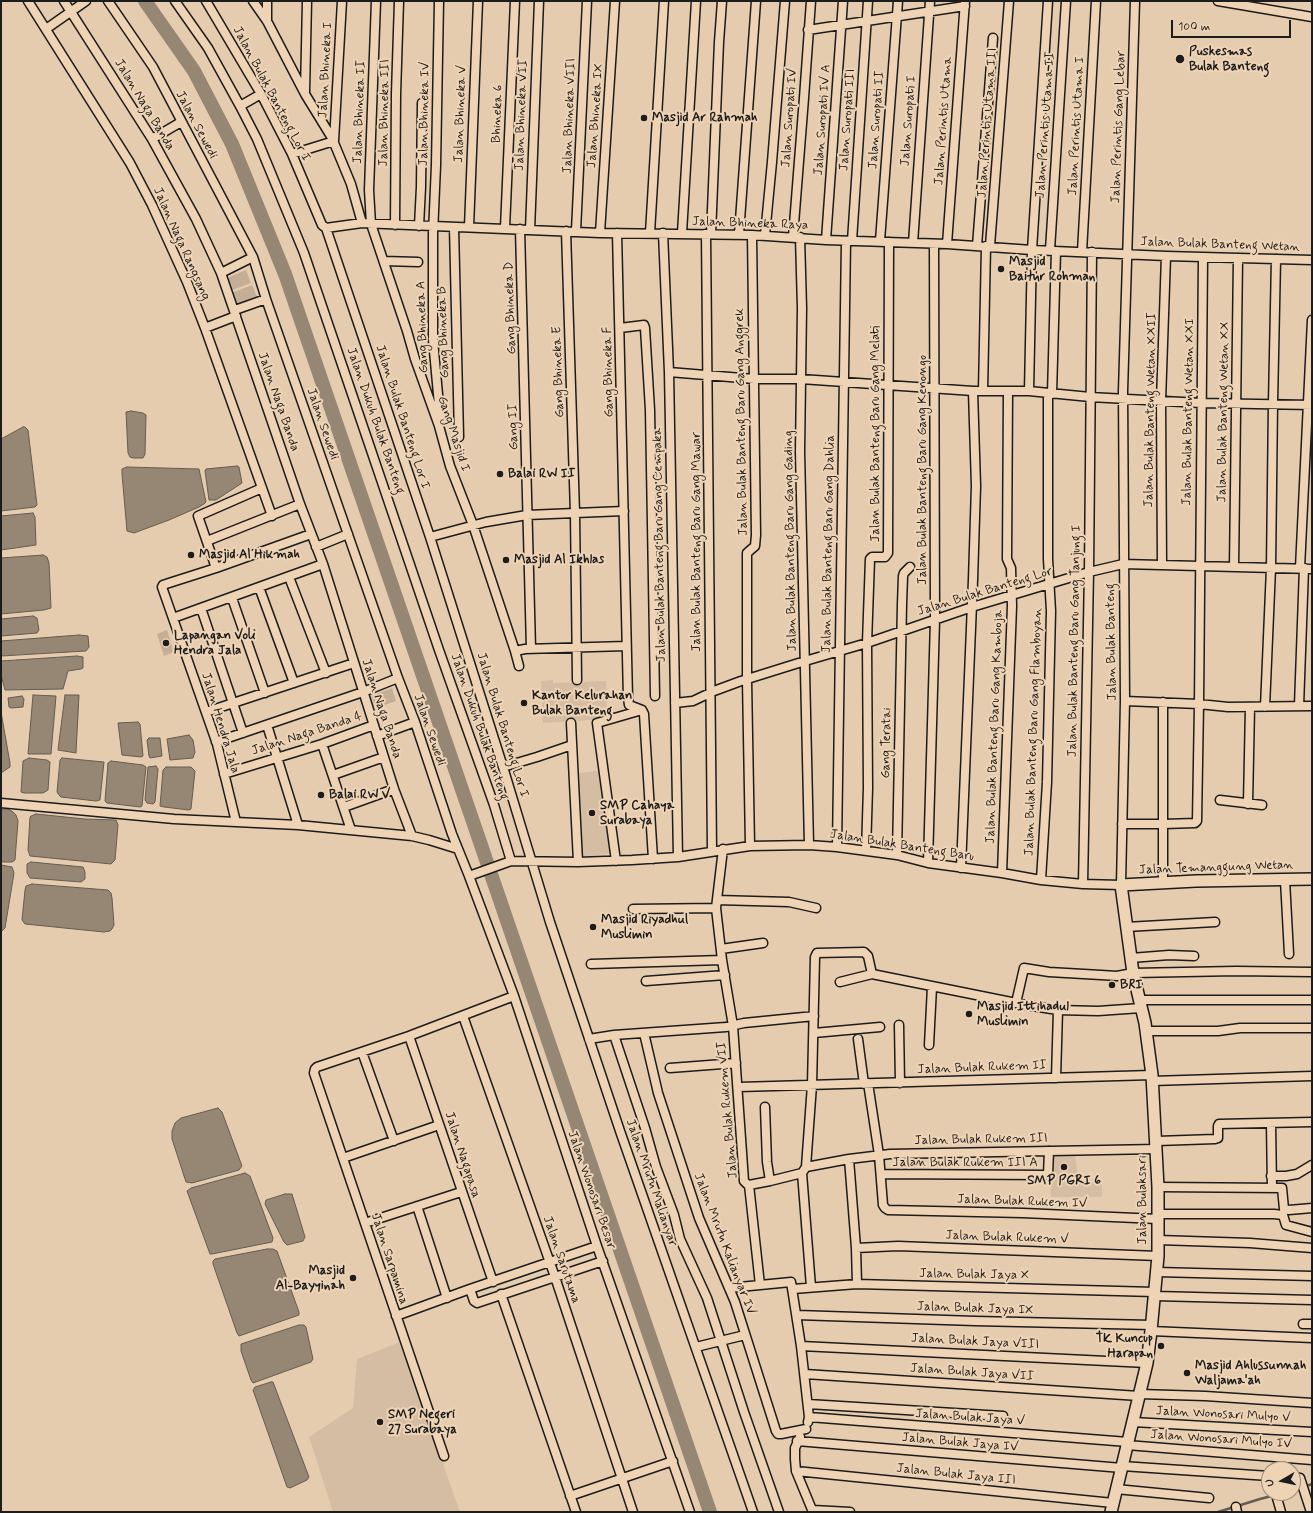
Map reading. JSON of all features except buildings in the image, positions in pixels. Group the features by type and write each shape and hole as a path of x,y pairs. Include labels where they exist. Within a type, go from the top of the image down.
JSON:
{"street":[{"name":"Jalan Naga Rangsang","path":"28,1 130,163 152,205 206,328 272,516"},
{"name":"Jalan Naga Banda","path":"64,1 152,139 196,219 221,273 236,313 300,504 323,564 394,789 412,836"},
{"path":"46,29 86,1"},
{"name":"Jalan Sewedi","path":"108,1 152,67 253,257 266,299 398,678 469,876"},
{"name":"Jalan Dukuh Bulak Banteng","path":"175,1 208,48 257,139 304,253 489,792 509,861"},
{"name":"Jalan Bulak Banteng Lor I","path":"206,1 261,94 292,154 322,225 326,228 430,536 531,860"},
{"name":"Jalan Bhineka I","path":"253,1 266,21 304,94 334,141 351,184 362,223"},
{"path":"266,21 267,1"},
{"path":"304,94 307,1"},
{"name":"Jalan Bhineka I","path":"334,141 342,1"},
{"name":"Jalan Bhineka II","path":"371,224 369,190 376,1"},
{"name":"Jalan Bhineka III","path":"395,225 396,94 399,1"},
{"name":"Jalan Bhineka IV","path":"433,226 436,166 439,1"},
{"name":"Jalan Bhineka V","path":"469,227 478,1"},
{"name":"Bhineka 6","path":"505,228 515,1"},
{"name":"Jalan Bhineka VII","path":"530,230 539,1"},
{"name":"Jalan Bhineka VIII","path":"576,232 587,1"},
{"name":"Jalan Bhineka IX","path":"600,233 615,1"},
{"path":"650,233 664,1"},
{"path":"682,233 696,1"},
{"name":"Jalan Bulak Banteng Baru Gang Mawar","path":"712,851 708,376 709,234 722,1"},
{"path":"739,234 756,1"},
{"path":"765,234 785,1"},
{"name":"Jalan Suropati IV","path":"796,237 811,1"},
{"name":"Jalan Suropati IV A","path":"826,240 843,1"},
{"name":"Jalan Suropati III","path":"849,241 868,1"},
{"name":"Jalan Suropati II","path":"880,241 898,1"},
{"name":"Jalan Suropati I","path":"912,243 930,1"},
{"name":"Jalan Perintis Utama III","path":"983,391 988,246 1009,1"},
{"path":"1029,391 1032,250 1048,1"},
{"name":"Jalan Perintis Utama II","path":"1050,394 1053,250 1066,1"},
{"name":"Jalan Perintis Utama I","path":"1082,252 1096,1"},
{"name":"Jalan Perintis Gang Lebar","path":"1123,396 1135,1"},
{"path":"1218,1 1312,17"},
{"path":"808,30 929,13 965,4"},
{"name":"Jalan Perintis Utama","path":"947,244 965,4"},
{"path":"977,246 993,38"},
{"path":"240,106 261,94"},
{"path":"419,226 422,103"},
{"path":"152,139 181,122"},
{"path":"292,154 334,141"},
{"name":"Jalan Bhineka Raya","path":"326,228 362,223 600,233 765,234 826,240 947,244 1032,250 1128,254"},
{"name":"Gang Masjid I","path":"371,224 415,359 439,426 450,466 472,525 519,666"},
{"name":"Gang Bhineka A","path":"433,226 433,340 440,416 439,426"},
{"name":"Gang Bhineka B","path":"454,227 459,437"},
{"name":"Gang Bhineka D","path":"520,229 525,386"},
{"name":"Gang Bhineka E","path":"566,231 575,513 577,680"},
{"name":"Gang Bhineka F","path":"617,233 626,646 629,704 642,710"},
{"name":"Jalan Bulak Banteng Baru Gang Cempaka","path":"663,233 669,372 678,857"},
{"name":"Jalan Bulak Banteng Baru Gang Anggrek","path":"750,846 747,680 747,553 756,543 752,235"},
{"name":"Jalan Bulak Banteng Baru Gang Gading","path":"796,237 802,308 800,460 809,846"},
{"name":"Jalan Bulak Banteng Baru Gang Dahlia","path":"838,847 843,382 849,241"},
{"name":"Jalan Bulak Banteng Baru Gang Melati","path":"866,851 868,750 867,643 870,559 872,557 885,557 888,553 889,242"},
{"name":"Jalan Bulak Banteng Baru Gang Kenongo","path":"928,863 935,620 934,244"},
{"name":"Jalan Bulak Banteng Baru Gang Tanjung I","path":"1083,884 1089,572 1092,252"},
{"name":"Jalan Bulak Banteng Wetan","path":"1128,254 1203,258 1312,260"},
{"name":"Jalan Bulak Banteng Wetan XXII","path":"1162,564 1161,401 1166,256"},
{"path":"221,273 253,257"},
{"name":"Jalan Bulak Banteng Wetan XXI","path":"1164,824 1195,823 1197,821 1203,258"},
{"name":"Jalan Bulak Banteng Wetan XX","path":"1234,567 1238,258"},
{"path":"1265,707 1271,568 1276,259"},
{"path":"384,261 418,262"},
{"path":"206,328 266,299"},
{"path":"1299,706 1306,568 1312,320"},
{"path":"620,328 644,325 645,328 650,410 655,696"},
{"path":"669,372 708,376 801,379 973,391 1029,391 1090,398 1123,396 1161,401 1201,403 1310,405"},
{"name":"Gang II","path":"525,386 531,649"},
{"path":"961,868 976,486 973,391"},
{"name":"Jalan Bulak Banteng Baru Gang Kamboja","path":"1002,873 1012,614 1011,568 1007,559 1008,391"},
{"name":"Jalan Bulak Banteng Baru Gang Flamboyan","path":"1041,880 1050,709 1051,611 1048,559 1050,394"},
{"name":"Jalan Bulak Banteng","path":"1121,889 1125,701 1123,396"},
{"path":"262,488 198,516 216,568 311,534"},
{"path":"207,541 300,504"},
{"path":"430,536 472,525 527,515 624,511"},
{"path":"316,547 348,534"},
{"path":"173,618 323,564"},
{"name":"Jalan Bulak Banteng Lor","path":"675,703 693,701 710,693 747,680 867,643 972,607 1089,572 1123,564 1306,568"},
{"name":"Gang Teratai","path":"897,855 900,632 903,576 910,567"},
{"name":"Jalan Hendra Jala","path":"216,568 169,582 162,587 216,742 236,822"},
{"path":"289,577 326,673"},
{"path":"259,587 294,683"},
{"path":"232,598 265,693"},
{"path":"201,608 243,733"},
{"path":"515,651 531,649 626,646"},
{"path":"206,712 354,663"},
{"path":"216,742 363,692 398,678"},
{"path":"1125,701 1199,704 1228,707 1312,706"},
{"path":"1163,702 1163,883"},
{"path":"1248,804 1250,707"},
{"path":"616,860 597,722 642,710 644,714 647,751 653,859"},
{"path":"377,736 415,722"},
{"path":"571,723 578,862"},
{"path":"267,725 298,825"},
{"name":"Jalan Naga Banda 4","path":"224,774 322,744 374,725"},
{"path":"322,744 352,830"},
{"path":"503,767 572,745"},
{"path":"333,775 384,757"},
{"path":"344,807 394,789"},
{"path":"1220,800 1262,805"},
{"path":"1,803 174,819 298,825 352,830 412,836 458,848"},
{"path":"1122,824 1164,824"},
{"name":"Jalan Bulak Banteng Baru","path":"469,876 509,861 531,860 578,862 653,859 678,857 712,851 723,851 750,846 809,846 838,847 897,855 928,863 1041,880 1121,889"},
{"name":"Jalan Bulak Rukem VII","path":"723,851 716,904 722,960 734,1026 744,1181 746,1184 750,1185 760,1285"},
{"name":"Jalan Mrutu Malianyar","path":"531,860 589,1039 753,1512"},
{"name":"Jalan Wonosari Besar","path":"469,876 514,996 603,1261 690,1512"},
{"name":"Jalan Temanggung Wetan","path":"1121,889 1163,883 1196,881 1312,879"},
{"path":"1285,880 1290,954"},
{"name":"Jalan Bulaksari","path":"1112,1507 1147,1362 1152,1328 1158,1256 1157,1145 1152,1078 1146,1031 1133,973 1121,889"},
{"path":"633,909 716,904 789,902 816,908"},
{"path":"1126,927 1215,922"},
{"path":"721,949 763,943"},
{"path":"811,1287 804,1170 812,1085 816,955 818,952 864,952 868,956 872,974"},
{"path":"1131,958 1169,955 1194,956"},
{"path":"591,964 722,960"},
{"path":"1016,1003 1024,968 1117,976 1133,973 1236,971 1312,972"},
{"path":"840,982 872,974 1058,1010 1098,1011 1140,1004 1312,1000"},
{"path":"646,981 725,975"},
{"path":"929,1045 932,986"},
{"path":"394,1141 362,1052 464,1016 514,996"},
{"path":"1056,1078 1058,1010"},
{"name":"Jalan Sarutama","path":"464,1016 555,1277 633,1512"},
{"path":"589,1039 614,1035 734,1026 744,1023 814,1016"},
{"path":"899,1025 900,1082"},
{"path":"814,1032 880,1027"},
{"path":"1146,1031 1218,1031 1240,1028 1312,1028"},
{"name":"Jalan Mrutu Kalianyar IV","path":"644,1033 658,1093 699,1218 729,1288 746,1335 776,1433 781,1434 806,1429"},
{"path":"614,1035 645,1128 656,1167 674,1215 680,1239 707,1298 779,1512"},
{"name":"Jalan Nagapasa","path":"409,1036 461,1192 493,1282"},
{"path":"858,1039 879,1154 881,1174"},
{"name":"Jalan Sarpamina","path":"362,1052 317,1067 314,1074 444,1456"},
{"path":"670,1068 736,1063"},
{"name":"Jalan Bulak Rukem II","path":"739,1087 1056,1078 1312,1076"},
{"path":"765,1106 767,1162 770,1181"},
{"path":"1272,1188 1271,1123 1312,1122"},
{"name":"Jalan Bulak Rukem III","path":"750,1185 770,1181 804,1170 849,1159 879,1154 1049,1151 1157,1145 1218,1138 1218,1126 1220,1124 1271,1123"},
{"path":"343,1158 439,1125"},
{"name":"Jalan Bulak Rukem III A","path":"881,1174 1048,1175 1049,1151"},
{"path":"849,1159 856,1248 857,1284"},
{"path":"1271,1176 1297,1174 1312,1165"},
{"name":"Jalan Bulak Rukem IV","path":"881,1174 883,1205 888,1210 1158,1217 1284,1212 1289,1210 1312,1208"},
{"path":"1158,1187 1282,1188 1286,1224 1312,1232"},
{"path":"365,1223 461,1192"},
{"path":"417,1206 447,1298"},
{"path":"1158,1240 1250,1243 1312,1248"},
{"path":"396,1316 470,1289 598,1246"},
{"name":"Jalan Bulak Rukem V","path":"856,1248 898,1246 1158,1256"},
{"path":"470,1289 474,1301 477,1303 603,1261"},
{"path":"523,1271 528,1285"},
{"path":"1157,1272 1312,1276"},
{"path":"729,1288 790,1281 793,1289 797,1315 809,1417 806,1429 797,1441 795,1459 796,1471 813,1511 850,1512"},
{"name":"Jalan Bulak Jaya X","path":"793,1289 857,1284 1312,1300"},
{"path":"501,1294 576,1512"},
{"name":"Jalan Bulak Jaya IX","path":"797,1315 1152,1328 1312,1338"},
{"path":"1303,1324 1312,1324"},
{"path":"696,1347 746,1335"},
{"name":"Jalan Bulak Jaya VIII","path":"801,1346 1147,1362"},
{"name":"Jalan Bulak Jaya VII","path":"804,1374 1139,1395 1206,1396 1312,1403"},
{"path":"808,1404 1002,1416"},
{"name":"Jalan Bulak Jaya V","path":"809,1417 1128,1443"},
{"name":"Jalan Wonosari Mulyo V","path":"1133,1422 1312,1432"},
{"name":"Jalan Bulak Jaya IV","path":"797,1441 1122,1467 1261,1476"},
{"name":"Jalan Wonosari Mulyo IV","path":"1128,1443 1312,1460"},
{"path":"570,1496 673,1461"},
{"name":"Jalan Bulak Jaya III","path":"796,1471 1112,1507"},
{"path":"1116,1489 1209,1498"},
{"path":"1301,1489 1311,1512"},
{"path":"1278,1501 1281,1512"}],"shaded area":[{"path":"246,270 251,283 230,291 225,279"},
{"path":"252,285 257,297 236,306 231,293"},
{"path":"131,411 146,415 145,454 143,458 130,457 128,453 126,412"},
{"path":"23,427 28,430 37,505 35,507 1,511 1,439"},
{"path":"127,467 199,469 206,502 199,507 169,520 134,533 127,531 122,469"},
{"path":"239,467 242,483 216,500 209,500 206,469"},
{"path":"33,513 35,517 36,545 1,550 1,516"},
{"path":"43,555 47,557 49,563 51,608 1,614 1,558"},
{"path":"33,616 37,618 39,630 37,633 1,636 1,619"},
{"name":"Lapangan Voli Hendra Jala","path":"167,630 174,652 164,656 157,634"},
{"path":"79,635 88,636 89,647 86,651 1,656 1,641"},
{"path":"77,656 83,657 83,668 68,671 63,689 5,690 1,675 1,661"},
{"path":"553,680 553,683 606,681 607,719 543,723 541,681"},
{"path":"392,688 396,701 376,708 371,696"},
{"path":"33,695 56,696 51,754 28,754"},
{"path":"65,695 79,695 76,753 58,750"},
{"path":"22,696 24,699 23,707 9,707 8,698"},
{"path":"1,712 10,767 1,773"},
{"path":"138,722 140,724 143,756 122,755 118,723"},
{"path":"189,735 193,740 195,752 193,758 170,760 167,739"},
{"path":"149,738 160,738 162,756 150,758 147,740"},
{"path":"29,758 47,760 50,762 48,790 43,793 21,792 23,761"},
{"path":"62,758 104,762 100,800 96,801 61,797 59,795 57,792 60,760"},
{"path":"111,761 143,765 146,767 142,806 107,803 105,801 108,763"},
{"path":"156,766 158,769 155,802 153,804 147,803 145,800 148,767"},
{"path":"166,767 191,767 195,771 191,809 160,806 163,770"},
{"name":"SMP Cahaya Surabaya","path":"602,770 614,853 579,857 574,774"},
{"path":"1,809 8,809 13,812 18,821 15,860 12,862 1,862"},
{"path":"36,814 85,819 116,820 118,825 115,860 111,864 30,856 28,850 30,817"},
{"path":"31,862 83,867 85,879 81,882 30,878 27,873 27,864"},
{"path":"1,865 12,867 14,873 5,928 1,932"},
{"path":"32,884 108,890 111,893 112,898 114,925 112,929 104,932 25,924 22,920 25,890 26,886"},
{"path":"218,1108 222,1112 242,1166 239,1170 192,1183 186,1182 172,1139 172,1131 175,1123 181,1118"},
{"name":"SMP PGRI 6","path":"1075,1153 1078,1181 1102,1183 1102,1197 1051,1197 1050,1154"},
{"path":"245,1173 250,1176 273,1238 272,1242 210,1254 187,1191 191,1188"},
{"path":"285,1194 292,1194 305,1237 303,1241 287,1245 284,1242 265,1204 266,1200"},
{"path":"267,1249 277,1251 299,1315 239,1336 213,1261 215,1259"},
{"path":"299,1325 304,1325 306,1327 313,1359 311,1362 253,1383 241,1351 241,1344"},
{"name":"SMP Negeri 27 Surabaya","path":"400,1342 460,1512 333,1512 309,1437 353,1408 357,1359"},
{"path":"273,1382 309,1477 307,1480 290,1488 287,1487 253,1390 255,1387"}],"waterway":[{"path":"145,1 194,71 232,144 285,274 710,1512"},
{"path":"1306,1486 1312,1484"},
{"path":"1218,1512 1261,1499"}],"place":[{"name":"Puskesmas Bulak Banteng","path":"1180,59"},
{"name":"Masjid Ar Rahmah","path":"644,118"},
{"name":"Masjid Baitur Rohman","path":"1001,269"},
{"name":"Balai RW II","path":"500,474"},
{"name":"Masjid Al Hikmah","path":"191,555"},
{"name":"Masjid Al Ikhlas","path":"506,560"},
{"name":"Lapangan Voli Hendra Jala","path":"166,643"},
{"name":"Kantor Kelurahan Bulak Banteng","path":"524,703"},
{"name":"Balai RW V","path":"321,795"},
{"name":"SMP Cahaya Surabaya","path":"592,813"},
{"name":"Masjid Riyadhul Muslimin","path":"593,927"},
{"name":"BRI","path":"1112,985"},
{"name":"Masjid Ittihadul Muslimin","path":"969,1014"},
{"name":"SMP PGRI 6","path":"1064,1167"},
{"name":"Masjid Al-Bayyinah","path":"353,1278"},
{"name":"TK Kuncup Harapan","path":"1161,1346"},
{"name":"Masjid Ahlussunnah Waljama'ah","path":"1187,1373"},
{"name":"SMP Negeri 27 Surabaya","path":"380,1422"}]}
